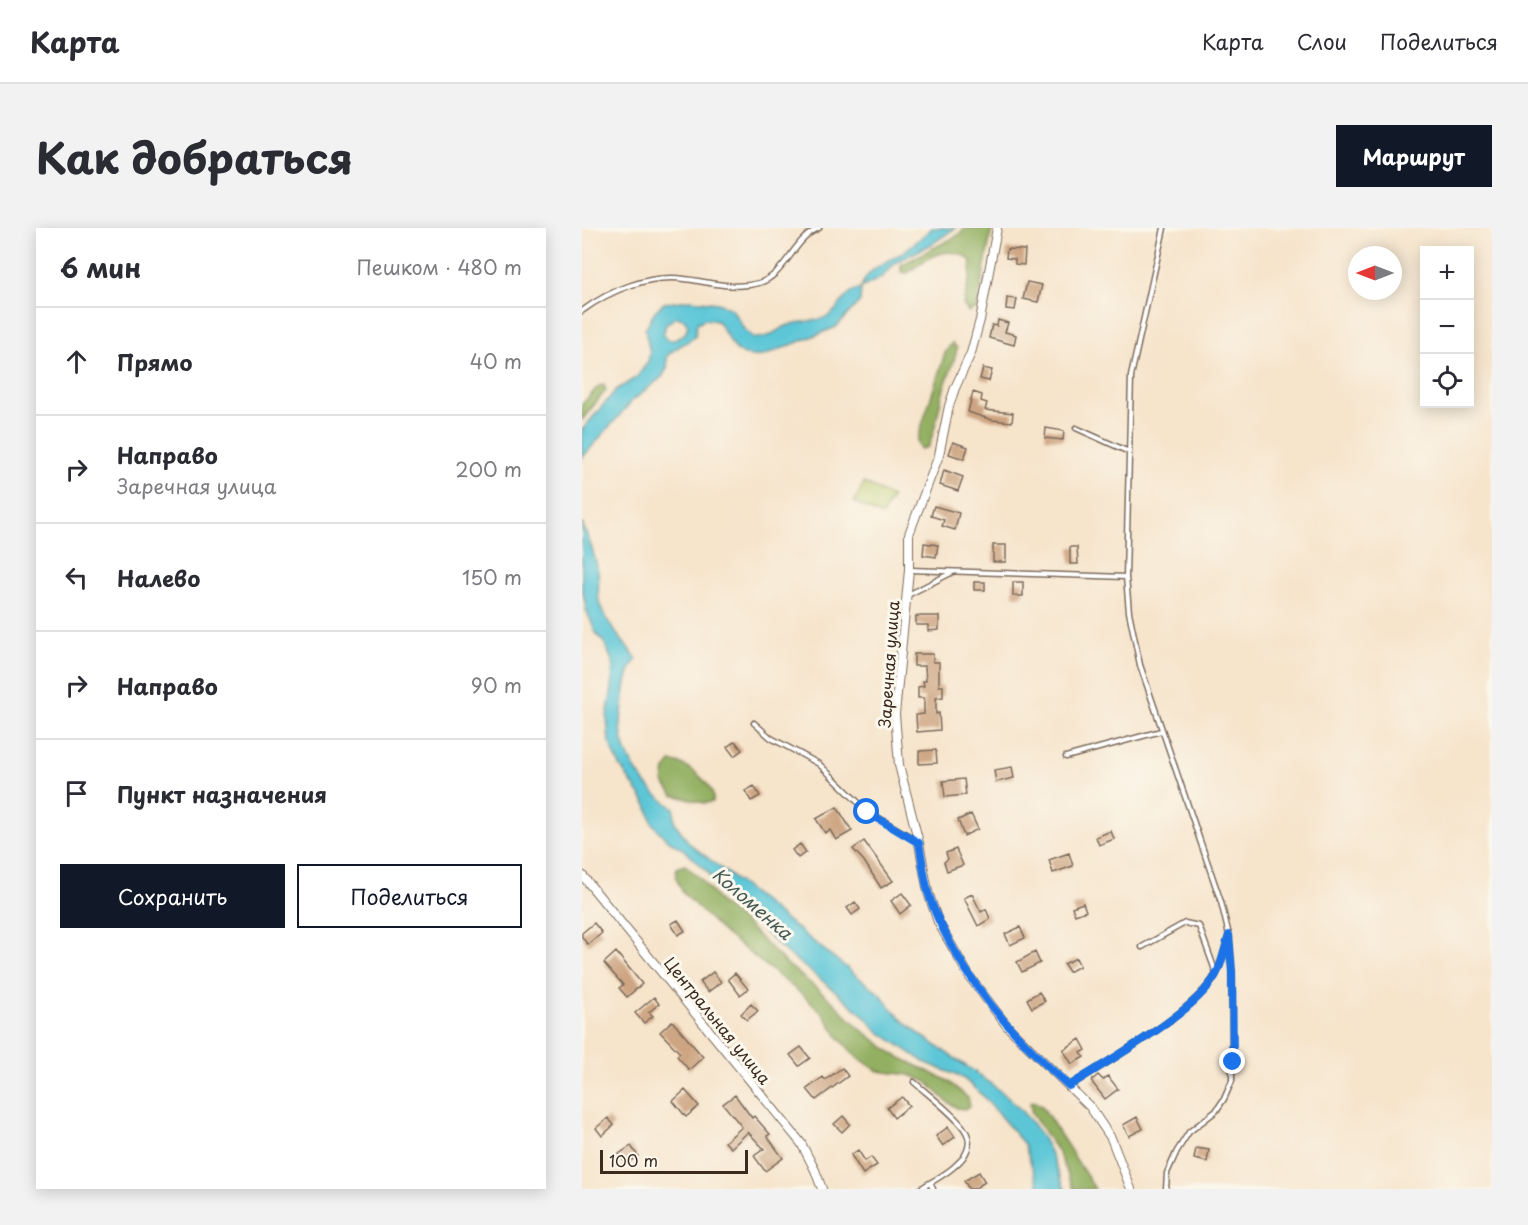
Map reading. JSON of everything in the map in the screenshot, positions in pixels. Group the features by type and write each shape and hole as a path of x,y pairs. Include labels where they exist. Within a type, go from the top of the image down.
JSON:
{"street":[{"name":"Заречная улица","path":"997,228 980,320 971,353 955,388 939,455 909,534 909,570 895,714 898,765 919,843 928,892 938,922 969,976 1007,1026 1090,1107 1111,1138 1131,1189"},
{"name":"Центральная улица","path":"582,875 801,1143 822,1189"}],"lane":[{"path":"582,311 606,296 652,278 668,277 730,286 759,283 771,277 799,242 819,228"},
{"path":"1164,228 1131,375 1126,577 1129,612 1140,666 1221,902 1229,935 1232,972 1232,1081 1216,1111 1189,1132 1177,1151 1167,1173 1166,1189"},
{"path":"1076,428 1129,452"},
{"path":"909,570 1126,577"},
{"path":"906,596 953,571"},
{"path":"754,723 771,738 819,764 867,812 919,843"},
{"path":"1066,757 1161,731"},
{"path":"1142,947 1185,923 1199,926 1216,974"},
{"path":"1069,1086 1170,1020 1204,991 1216,974 1229,935"},
{"path":"914,1082 961,1125 968,1135 965,1155 957,1165 920,1189"},
{"path":"930,1183 933,1189"}],"green space":[{"path":"965,228 992,228 977,308 968,312 963,304 971,261 963,255 947,252 938,254 922,262 908,273 901,272 901,265 957,236"},
{"path":"952,343 957,348 956,353 944,388 933,433 928,447 920,449 917,441 945,353"},
{"path":"604,385 606,390 582,420 582,404 599,386"},
{"path":"864,483 892,497 882,516 854,502"},
{"path":"671,762 685,766 699,776 710,789 713,802 704,803 673,795 663,782 665,770"},
{"path":"685,865 700,878 721,904 832,1001 859,1028 895,1055 948,1081 968,1098 970,1106 965,1109 957,1108 946,1101 927,1082 910,1075 878,1071 856,1056 839,1038 824,1015 804,996 723,932 683,893 676,878 676,868"},
{"path":"1033,1101 1042,1106 1095,1189 1074,1189 1058,1152 1032,1114 1030,1103"}],"water":[{"path":"932,228 955,228 932,244 896,262 882,277 861,288 873,270 903,252"},
{"path":"861,288 860,301 836,327 763,356 745,355 739,352 717,321 705,319 697,323 695,336 667,356 667,368 662,377 632,401 582,458 582,430 616,390 637,377 648,362 650,352 645,330 655,311 664,303 691,300 718,303 732,309 744,329 754,338 760,338 789,325 825,318 855,290","holes":["676,317 684,319 688,325 685,334 675,340 668,340 663,335 666,324"]},
{"name":"Коломенка","path":"582,523 597,566 600,605 611,626 637,659 631,667 626,682 621,726 627,753 639,775 655,793 674,808 675,823 689,843 881,995 911,1027 1013,1102 1040,1134 1052,1156 1065,1189 1040,1189 1024,1144 983,1096 963,1078 924,1062 878,1031 862,1014 782,949 720,888 706,870 684,850 665,838 652,823 647,805 620,766 609,742 607,717 613,663 586,609 582,586"}],"building":[{"path":"1007,249 1025,250 1024,265 1015,264 1015,259 1006,258"},
{"path":"1027,282 1042,285 1038,302 1023,299"},
{"path":"1007,298 1017,299 1015,310 1006,309"},
{"path":"998,320 1008,323 1005,332 1016,335 1014,345 989,338 992,325 997,326"},
{"path":"983,368 992,370 989,381 980,379"},
{"path":"973,392 982,395 981,401 987,403 985,410 1013,413 1012,422 992,420 968,412"},
{"path":"1046,428 1064,431 1063,440 1045,438"},
{"path":"953,442 968,447 964,459 949,454"},
{"path":"944,470 963,477 958,491 940,485"},
{"path":"934,506 959,513 955,530 942,526 944,520 931,516"},
{"path":"924,543 938,545 936,557 923,555"},
{"path":"993,545 1006,545 1006,562 993,562"},
{"path":"1070,547 1077,547 1078,564 1070,564"},
{"path":"974,582 985,582 985,590 974,590"},
{"path":"1013,582 1023,582 1023,596 1013,596"},
{"path":"916,616 939,616 939,630 928,631 928,625 916,625"},
{"path":"914,654 933,654 933,662 939,662 939,686 943,686 943,697 936,698 936,714 939,713 940,730 917,732 916,715 924,714 924,698 918,698 918,687 924,686 923,681 926,681 925,666 914,666"},
{"path":"735,741 742,750 734,756 727,747"},
{"path":"936,750 937,763 919,764 919,751"},
{"path":"1012,767 1014,778 996,782 994,770"},
{"path":"964,779 966,795 945,797 943,781"},
{"path":"754,786 760,796 751,801 745,791"},
{"path":"837,807 852,831 836,840 830,830 825,833 816,819"},
{"path":"971,814 978,829 964,836 958,820"},
{"path":"1111,831 1114,839 1099,845 1096,837"},
{"path":"864,841 893,881 881,888 864,861 853,849"},
{"path":"800,844 806,852 798,858 792,850"},
{"path":"956,849 963,865 947,871 944,862 948,859 946,853"},
{"path":"1069,853 1073,866 1053,873 1049,860"},
{"path":"902,893 911,905 900,914 891,901"},
{"path":"972,894 981,912 986,909 990,919 978,926 964,898"},
{"path":"855,902 860,909 852,915 847,908"},
{"path":"1083,903 1086,911 1075,915 1072,907"},
{"path":"678,920 685,931 678,935 671,924"},
{"path":"594,923 602,933 588,945 582,933"},
{"path":"1020,927 1025,938 1010,945 1005,934"},
{"path":"616,952 642,984 627,997 619,988 623,985 604,963"},
{"path":"1035,952 1040,963 1022,972 1017,962"},
{"path":"1076,958 1080,966 1069,972 1064,964"},
{"path":"713,972 721,982 708,992 700,982"},
{"path":"735,973 748,989 740,995 728,979"},
{"path":"1039,992 1045,1001 1032,1008 1027,999"},
{"path":"654,997 659,1004 649,1012 653,1016 644,1023 635,1013"},
{"path":"751,1004 758,1011 747,1020 741,1014"},
{"path":"672,1021 703,1057 689,1070 677,1056 680,1053 660,1032"},
{"path":"1080,1039 1086,1050 1081,1053 1084,1057 1072,1064 1063,1050"},
{"path":"801,1047 810,1058 799,1066 790,1055"},
{"path":"842,1068 848,1076 816,1100 807,1089 823,1077 825,1080"},
{"path":"1098,1075 1103,1080 1108,1076 1118,1089 1105,1099 1091,1081"},
{"path":"685,1090 699,1106 686,1117 673,1101"},
{"path":"735,1095 752,1118 754,1116 770,1134 767,1136 783,1158 765,1171 754,1156 764,1149 748,1132 731,1148 725,1142 742,1127 723,1104"},
{"path":"902,1097 909,1106 894,1118 887,1108"},
{"path":"843,1116 850,1124 842,1132 834,1124"},
{"path":"1137,1117 1143,1129 1129,1136 1123,1125"},
{"path":"608,1118 614,1125 602,1136 596,1128"},
{"path":"948,1127 955,1137 943,1146 936,1136"},
{"path":"631,1146 638,1156 626,1164 619,1154"},
{"path":"1196,1148 1209,1150 1207,1162 1194,1159"},
{"path":"858,1150 865,1161 871,1157 877,1165 863,1174 851,1155"},
{"path":"979,1172 985,1182 974,1189 969,1189 964,1181"}],"route":[{"path":"867,812 919,843 928,892 938,922 969,976 1007,1026 1069,1086 1170,1020 1204,991 1216,974 1229,935 1232,972 1233,1062"}]}
